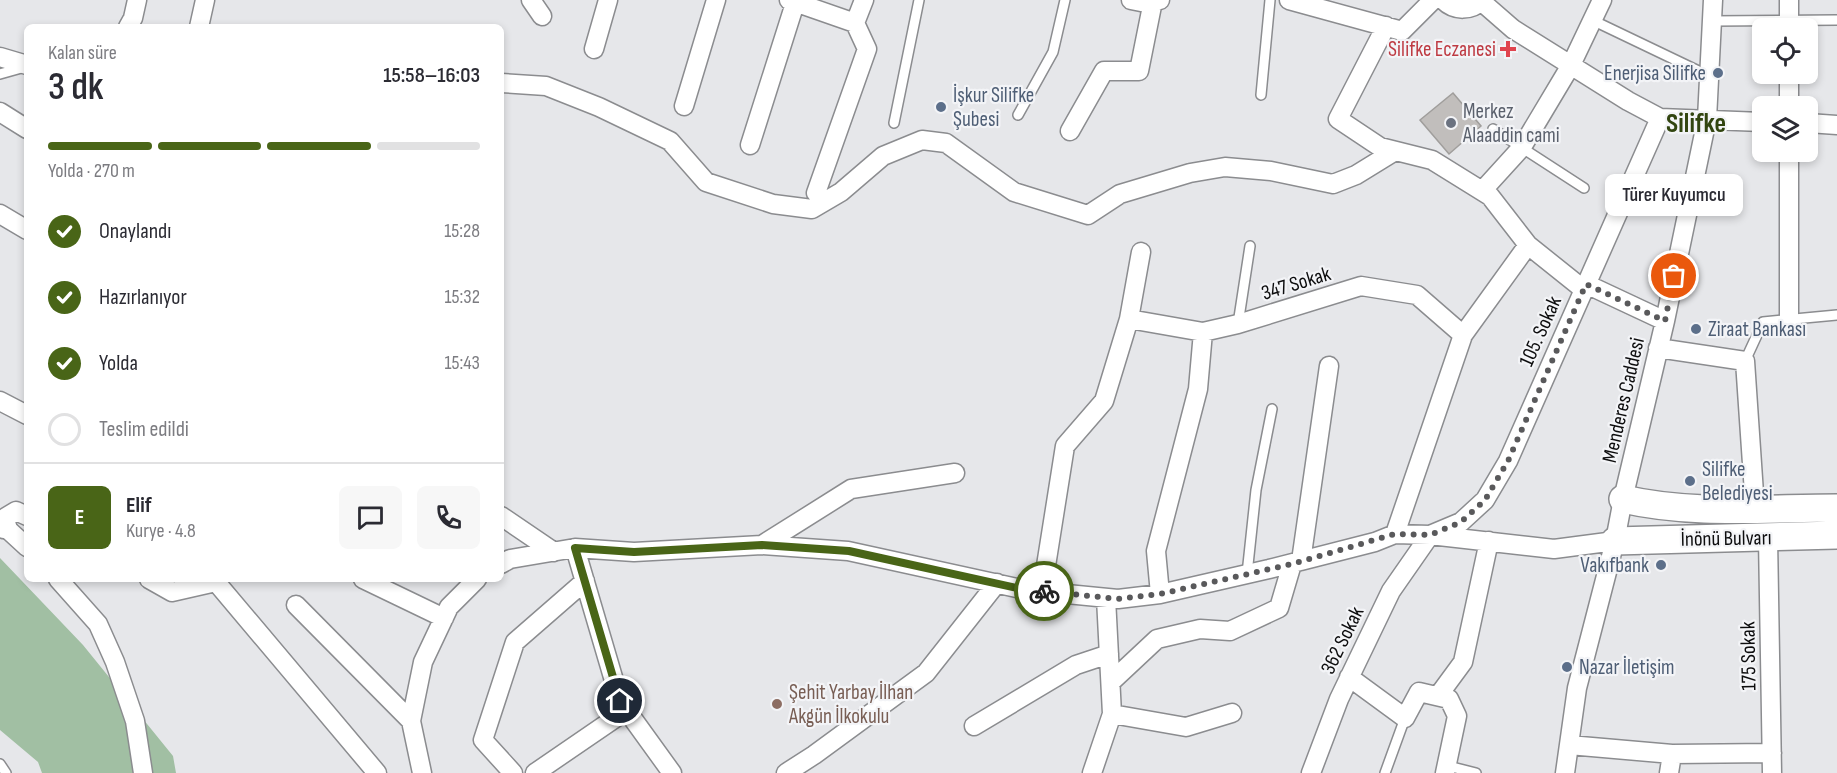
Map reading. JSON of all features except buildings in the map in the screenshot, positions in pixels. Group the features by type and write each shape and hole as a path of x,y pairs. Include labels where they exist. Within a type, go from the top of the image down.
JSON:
{"main road":[{"name":"İnönü Bulvarı","path":"1623,499 1648,505 1678,508 1837,508"},
{"name":"İnönü Bulvarı","path":"1615,541 1837,535"}],"street":[{"path":"130,24 137,0"},
{"path":"200,24 206,0"},
{"path":"531,0 542,16"},
{"path":"594,50 608,0"},
{"path":"684,106 716,0"},
{"path":"855,23 864,0"},
{"path":"1070,131 1104,71 1139,71 1156,0 1142,2 1131,0"},
{"path":"1288,0 1402,31 1433,0"},
{"path":"1443,0 1455,8 1465,9 1483,1 1513,29 1628,101 1660,118 1752,121"},
{"path":"1482,191 1522,147 1571,65 1602,0"},
{"name":"Menderes Caddesi","path":"1565,773 1577,688 1615,541 1665,321 1707,119 1713,0"},
{"path":"1789,0 1789,18"},
{"path":"750,145 794,1 855,23 867,49 816,193"},
{"path":"1386,27 1338,119 1380,147 1432,160 1490,196 1528,244 1584,287 1665,321"},
{"path":"0,57 24,65"},
{"path":"504,83 546,86 599,107 660,136 670,141 706,182 773,204 812,209 841,192 883,156 922,140 946,143 1014,192 1088,215 1120,194 1191,173 1225,167 1272,171 1333,184 1356,175 1395,150"},
{"path":"0,112 24,127"},
{"name":"105. Sokak","path":"1430,535 1461,522 1485,500 1508,461 1660,118"},
{"path":"1818,123 1837,124"},
{"path":"1789,162 1789,319"},
{"path":"0,214 24,228"},
{"path":"1395,534 1463,335 1528,244"},
{"path":"1042,591 1065,446 1104,401 1129,319 1141,252"},
{"name":"347 Sokak","path":"1129,319 1203,333 1361,286 1417,295 1463,335"},
{"path":"1160,594 1156,551 1198,388 1203,333"},
{"path":"1658,348 1745,361 1755,508"},
{"path":"1111,682 1157,639 1200,629 1230,630 1279,608 1297,563 1329,366"},
{"path":"0,401 24,413"},
{"path":"762,545 851,489 955,473"},
{"path":"24,515 16,511 6,517 2,524 24,544"},
{"path":"504,518 554,552"},
{"path":"504,563 575,548 634,552 762,545 849,551 997,583 1042,591 1118,599 1160,594 1297,563 1395,534 1430,535 1554,549 1615,541"},
{"name":"362 Sokak","path":"1311,773 1339,699 1392,591 1430,535"},
{"name":"175 Sokak","path":"1768,538 1772,773"},
{"path":"1438,696 1463,662 1489,541"},
{"path":"575,548 620,701 672,773"},
{"path":"513,773 483,741 514,642 585,581"},
{"path":"61,582 98,624 111,652 135,721 143,773"},
{"path":"154,582 172,592 208,582"},
{"path":"217,582 377,773"},
{"path":"369,582 444,618"},
{"path":"422,773 411,721 423,662 449,608 474,582"},
{"path":"786,773 926,673 997,583"},
{"path":"1092,773 1112,714 1106,598"},
{"path":"296,605 411,721"},
{"path":"974,726 1076,665 1109,654"},
{"path":"1349,677 1405,718 1419,692 1449,699 1457,716 1446,769"},
{"path":"535,773 627,710"},
{"path":"1112,714 1186,727 1232,714"},
{"path":"1569,745 1672,754 1772,753"},
{"path":"1670,773 1672,754"}],"lane":[{"path":"894,123 919,0"},
{"path":"1018,115 1053,52 1065,0"},
{"path":"1261,95 1270,0"},
{"path":"1592,20 1709,76"},
{"path":"1818,22 1837,20"},
{"path":"1712,21 1752,23"},
{"path":"0,74 24,67"},
{"path":"1493,129 1584,188"},
{"path":"1238,324 1250,246"},
{"path":"1745,361 1763,322 1837,315"},
{"path":"1247,574 1256,490 1272,409"},
{"path":"1385,773 1405,718"},
{"path":"0,764 6,773"},
{"path":"1446,769 1476,773"}],"green space":[{"path":"0,558 83,645 173,756 176,773 42,773 38,762 0,730"}],"way so far":[{"path":"1044,591 1118,599 1160,594 1292,564 1374,542 1395,534 1430,535 1461,522 1485,500 1508,461 1586,284 1665,321 1674,276"}],"place":[{"name":"Silifke Eczanesi","path":"1508,49"},
{"name":"Enerjisa Silifke","path":"1718,73"},
{"name":"İşkur Silifke Şubesi","path":"941,107"},
{"name":"Merkez Alaaddin cami","path":"1451,123"},
{"name":"Türer Kuyumcu","path":"1674,276"},
{"name":"Ziraat Bankası","path":"1696,329"},
{"name":"Silifke Belediyesi","path":"1690,481"},
{"name":"Vakıfbank","path":"1661,565"},
{"name":"Nazar İletişim","path":"1567,667"},
{"name":"Şehit Yarbay İlhan Akgün İlkokulu","path":"777,704"}],"district":[{"name":"Silifke","path":"1696,123"}],"route":[{"path":"620,701 575,548 634,552 762,545 849,551 1026,590 1044,591"}]}
